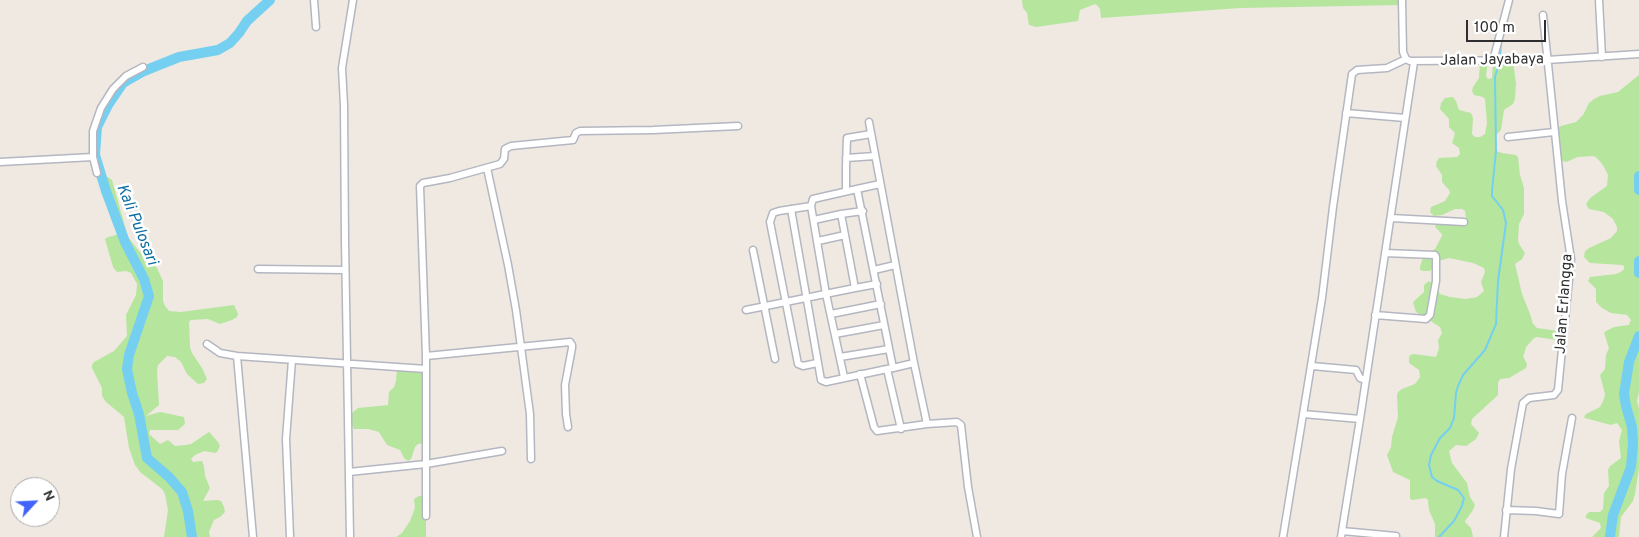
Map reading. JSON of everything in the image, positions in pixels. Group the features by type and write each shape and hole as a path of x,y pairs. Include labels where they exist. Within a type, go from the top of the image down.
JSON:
{"street":[{"path":"314,0 316,27"},
{"path":"350,537 342,68 353,0"},
{"path":"1283,537 1312,366 1353,72 1386,68 1406,59 1403,52 1402,0"},
{"path":"1497,61 1499,33 1509,0"},
{"path":"1599,0 1602,57"},
{"name":"Jalan Erlangga","path":"1504,537 1511,469 1523,403 1529,398 1554,395 1558,390 1571,259 1563,214 1543,15"},
{"name":"Jalan Jayabaya","path":"1406,59 1414,62 1547,60 1639,54"},
{"path":"1396,536 1342,534 1414,62"},
{"path":"97,174 93,157 93,131 101,108 113,89 126,76 143,67"},
{"path":"1346,113 1405,118"},
{"path":"869,122 927,424"},
{"path":"426,516 426,356 420,186 423,183 488,168 503,161 507,147 518,144 573,140 576,133 580,131 738,126"},
{"path":"1508,136 1554,132"},
{"path":"846,191 848,136 871,134"},
{"path":"846,158 875,156"},
{"path":"0,162 93,157"},
{"path":"488,168 516,310 530,414 532,459"},
{"path":"844,378 826,294 811,206 813,198 880,184"},
{"path":"857,189 881,304 901,429"},
{"path":"811,206 791,208 774,213 770,222 798,364 803,366 818,363"},
{"path":"791,208 822,382 914,364"},
{"path":"814,220 862,211"},
{"path":"841,214 856,288"},
{"path":"1391,218 1464,222"},
{"path":"818,241 845,235"},
{"path":"753,250 775,359"},
{"path":"1376,315 1426,319 1430,315 1436,282 1435,255 1385,253"},
{"path":"874,270 895,265"},
{"path":"258,269 345,270"},
{"path":"746,310 877,284"},
{"path":"831,314 881,304"},
{"path":"835,334 884,325"},
{"path":"426,356 567,342 572,344 565,385 568,427"},
{"path":"207,344 220,353 237,356 426,369"},
{"path":"840,356 889,349"},
{"path":"237,356 253,537"},
{"path":"290,537 286,439 292,360"},
{"path":"1312,366 1356,370 1360,378 1365,380"},
{"path":"860,374 875,430 879,432 927,424 957,422 961,425 968,487 977,537"},
{"path":"1303,414 1360,419"},
{"path":"1506,510 1559,514 1562,474 1572,418"},
{"path":"349,472 426,464 502,452"}],"green space":[{"path":"1022,0 1402,0 1402,5 1240,8 1101,18 1100,9 1095,4 1080,10 1078,21 1036,27 1029,25"},
{"path":"1488,61 1486,76 1488,79 1492,78 1493,61 1513,61 1516,84 1515,99 1513,104 1504,110 1501,130 1495,136 1496,151 1518,157 1524,188 1524,214 1519,224 1518,240 1525,253 1522,259 1515,264 1522,294 1533,324 1537,328 1564,333 1563,341 1534,338 1526,347 1523,356 1527,364 1526,368 1509,378 1500,379 1498,395 1472,419 1471,424 1479,433 1476,439 1466,446 1456,445 1449,451 1452,463 1467,483 1470,497 1475,505 1465,521 1471,528 1473,537 1435,537 1435,524 1429,510 1428,500 1426,498 1410,499 1410,480 1393,472 1387,455 1391,447 1398,417 1398,392 1415,384 1420,377 1419,370 1409,363 1410,355 1436,357 1439,348 1438,340 1442,333 1440,327 1416,312 1413,302 1424,292 1424,285 1429,281 1440,294 1450,297 1466,299 1477,297 1484,291 1481,282 1485,272 1484,268 1473,263 1449,258 1438,261 1430,271 1420,270 1420,267 1423,257 1435,249 1442,236 1435,227 1437,221 1464,223 1466,218 1465,211 1462,209 1455,209 1442,215 1434,216 1430,212 1431,207 1445,201 1450,193 1442,182 1442,175 1436,166 1437,161 1439,158 1457,157 1460,154 1459,148 1452,143 1455,133 1449,127 1449,119 1440,109 1441,103 1445,98 1453,97 1459,110 1471,113 1473,118 1472,134 1475,137 1480,137 1485,134 1487,123 1485,99 1474,95 1472,91 1479,78 1480,62"},
{"path":"1639,75 1639,392 1637,401 1639,409 1639,468 1633,501 1621,517 1619,537 1592,537 1601,528 1600,523 1586,518 1586,515 1589,512 1600,512 1603,509 1604,493 1609,486 1608,470 1610,466 1621,458 1619,441 1622,430 1617,423 1611,425 1584,417 1600,407 1604,399 1605,394 1600,375 1605,369 1606,355 1609,348 1604,333 1614,327 1629,325 1631,320 1627,315 1611,313 1602,308 1596,302 1596,289 1588,281 1590,277 1621,272 1624,266 1590,263 1584,257 1585,251 1611,238 1617,231 1613,219 1604,212 1589,209 1586,204 1590,198 1607,186 1608,175 1603,165 1593,156 1578,157 1566,162 1561,160 1556,129 1576,122 1594,99 1618,92"},
{"path":"105,177 112,180 128,237 139,251 157,268 163,281 163,301 169,311 181,312 234,305 238,314 232,320 220,324 208,319 191,320 189,322 190,347 207,379 204,383 198,384 187,374 181,362 175,357 167,356 158,365 157,370 159,405 146,416 160,412 184,417 185,424 178,430 150,430 149,434 160,444 168,440 175,446 191,444 209,432 218,442 220,446 217,452 204,451 191,459 193,462 202,461 204,466 205,476 210,488 203,501 221,501 224,507 225,512 214,520 209,532 210,537 164,537 168,510 165,494 162,489 140,472 135,465 129,448 124,417 106,402 102,396 102,388 92,368 94,362 114,351 127,336 126,315 136,295 137,284 131,273 126,271 117,272 113,267 105,239 116,235 121,230 102,179"},
{"path":"397,368 426,369 426,443 418,444 415,447 411,459 408,461 400,450 387,445 379,432 368,429 354,429 351,423 352,413 358,408 388,405 389,392 394,387 396,381"},
{"path":"419,496 426,496 426,537 396,537 402,533 410,521 415,508 414,499"}],"waterway":[{"name":"Kali Pulosari","path":"192,537 188,511 182,492 169,477 147,458 139,414 127,369 129,355 149,296 144,279 125,242 106,191 95,155 97,127 108,105 123,83 144,71 179,57 218,50 230,43 247,21 270,0"},
{"path":"1439,537 1454,521 1464,498 1458,490 1432,477 1429,465 1431,455 1440,438 1450,428 1454,418 1456,393 1463,375 1485,350 1496,324 1498,281 1506,223 1503,210 1492,196 1496,151 1495,77 1500,59 1501,41"},
{"path":"1639,176 1639,190"},
{"path":"1639,261 1639,273"},
{"path":"1610,537 1613,515 1631,467 1632,427 1624,394 1629,362 1639,336"}]}
